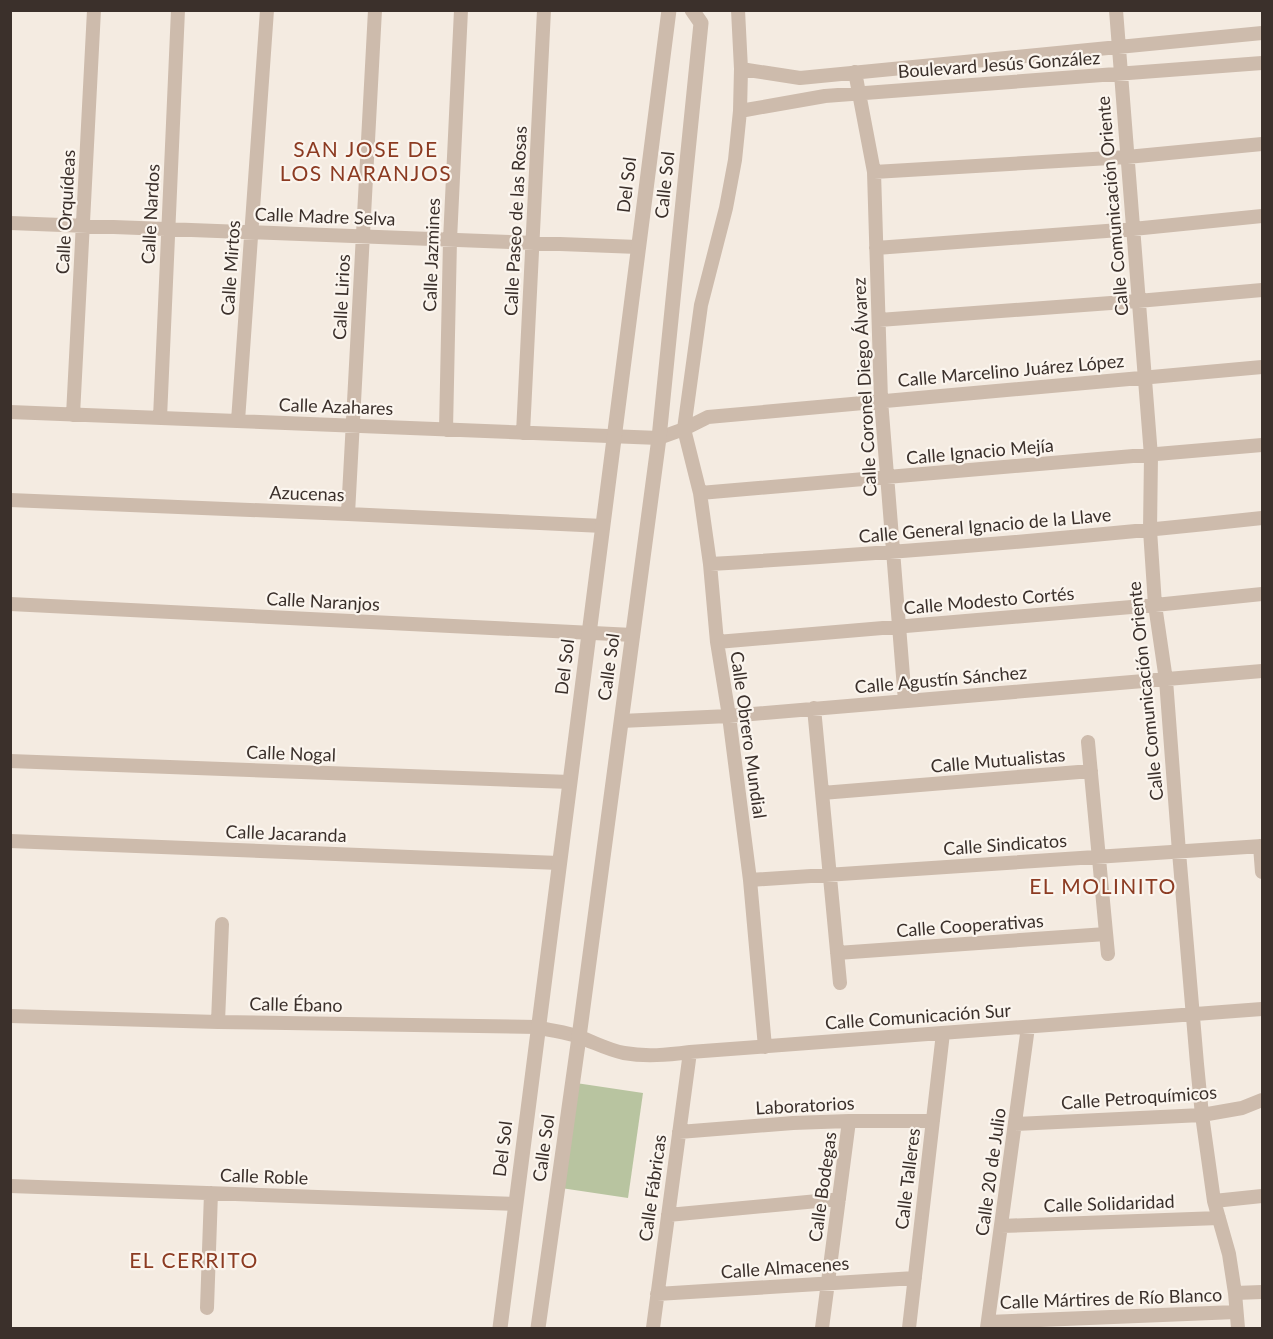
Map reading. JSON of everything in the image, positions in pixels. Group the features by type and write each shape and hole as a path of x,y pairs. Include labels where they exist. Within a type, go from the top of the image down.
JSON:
{"street":[{"name":"Calle Orquídeas","path":"73,415 94,10"},
{"name":"Calle Nardos","path":"160,418 178,10"},
{"name":"Calle Mirtos","path":"238,421 267,10"},
{"name":"Calle Lirios","path":"348,514 375,10"},
{"name":"Calle Jazmines","path":"446,430 450,240 461,10"},
{"name":"Calle Paseo de las Rosas","path":"524,433 544,10"},
{"name":"Del Sol","path":"500,1329 669,10"},
{"name":"Calle Sol","path":"538,1329 659,438 700,23 692,10"},
{"path":"684,429 700,305 726,208 735,160 741,69 738,10"},
{"name":"Calle Comunicación Oriente","path":"1116,10 1151,456 1150,531 1155,605 1166,680 1202,1115 1214,1201 1229,1254 1238,1329"},
{"name":"Boulevard Jesús González","path":"741,69 800,78 1263,33"},
{"name":"Boulevard Jesús González","path":"740,111 825,96 1263,63"},
{"name":"Calle Coronel Diego Álvarez","path":"855,72 874,172 881,400 905,701"},
{"path":"800,78 825,96"},
{"path":"874,172 1127,157 1263,144"},
{"path":"876,248 1133,229 1263,216"},
{"name":"Calle Madre Selva","path":"10,223 638,247"},
{"path":"879,321 1263,290"},
{"name":"Calle Marcelino Juárez López","path":"659,438 708,417 1263,367"},
{"name":"Calle Azahares","path":"10,412 659,438"},
{"name":"Calle Obrero Mundial","path":"684,429 700,493 710,564 717,642 750,880 765,1047"},
{"name":"Calle Ignacio Mejía","path":"700,493 1263,445"},
{"name":"Azucenas","path":"10,500 603,526"},
{"name":"Calle General Ignacio de la Llave","path":"710,564 893,553 1150,531 1263,518"},
{"name":"Calle Modesto Cortés","path":"717,642 1263,594"},
{"name":"Calle Naranjos","path":"10,604 633,635"},
{"name":"Calle Agustín Sánchez","path":"621,721 729,716 1263,671"},
{"path":"814,708 840,983"},
{"path":"1088,742 1091,771"},
{"name":"Calle Nogal","path":"10,761 570,782"},
{"name":"Calle Mutualistas","path":"822,793 1091,771 1099,857"},
{"name":"Calle Jacaranda","path":"10,841 560,863"},
{"path":"1261,846 1263,872"},
{"name":"Calle Sindicatos","path":"750,880 1261,846"},
{"path":"1099,857 1108,954"},
{"path":"218,1022 222,924"},
{"name":"Calle Cooperativas","path":"837,953 1106,934"},
{"name":"Calle Comunicación Sur","path":"579,1037 622,1052 667,1055 1263,1009"},
{"name":"Calle Ébano","path":"10,1016 537,1028 579,1037"},
{"name":"Calle 20 de Julio","path":"988,1325 1028,1027"},
{"name":"Calle Talleres","path":"909,1329 943,1034"},
{"name":"Calle Fábricas","path":"653,1329 690,1052"},
{"name":"Calle Petroquímicos","path":"1015,1124 1202,1115 1242,1108 1263,1100"},
{"name":"Calle Bodegas","path":"822,1329 849,1121"},
{"name":"Laboratorios","path":"679,1132 793,1123 933,1121"},
{"name":"Calle Roble","path":"10,1186 516,1204"},
{"path":"207,1308 211,1193"},
{"path":"1214,1201 1263,1196"},
{"path":"668,1215 839,1199"},
{"name":"Calle Solidaridad","path":"1001,1226 1219,1218"},
{"name":"Calle Almacenes","path":"657,1294 915,1278"},
{"path":"1235,1293 1263,1292"},
{"name":"Calle Mártires de Río Blanco","path":"988,1325 1236,1312"}],"green space":[{"path":"576,1083 643,1093 628,1198 561,1188"}],"district":[{"name":"SAN JOSE DE LOS NARANJOS","path":"366,162"},
{"name":"EL MOLINITO","path":"1103,887"},
{"name":"EL CERRITO","path":"194,1261"}]}
